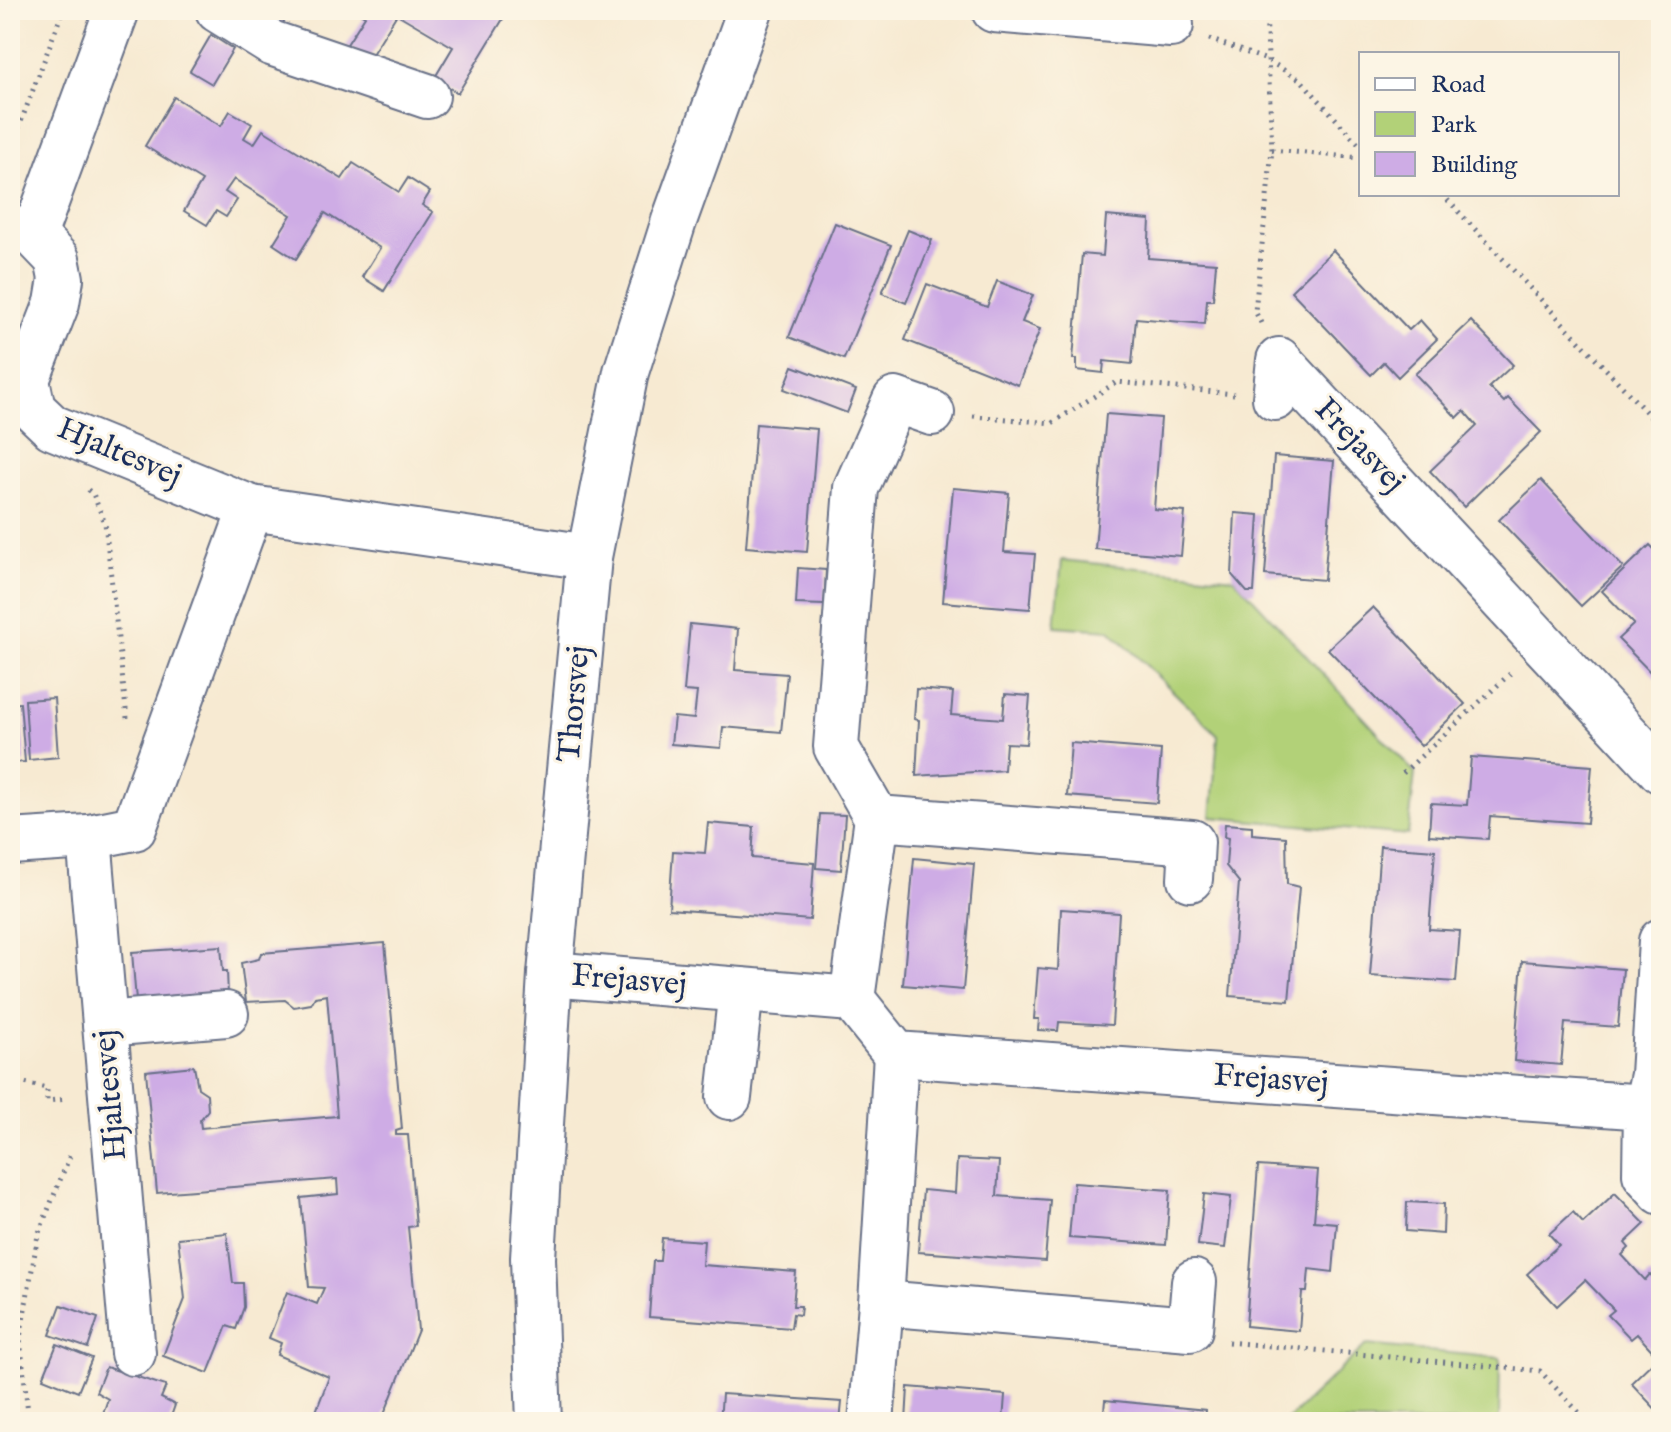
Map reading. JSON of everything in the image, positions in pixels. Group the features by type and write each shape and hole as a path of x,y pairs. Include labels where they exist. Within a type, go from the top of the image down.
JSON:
{"street":[{"name":"Hjaltesvej","path":"117,10 22,231 57,259 61,279 57,303 27,380 33,409 52,427 251,508 589,557"},
{"path":"218,10 271,43 427,96"},
{"name":"Thorsvej","path":"539,1422 533,1258 550,974 589,557 626,372 674,221 750,10"},
{"path":"1021,11 1120,15 1171,25"},
{"name":"Frejasvej","path":"1277,379 1543,644 1661,771"},
{"path":"871,1422 896,1054 852,999 877,818 836,747 856,488 895,400 932,413"},
{"path":"10,842 89,837 134,828 251,508"},
{"path":"877,818 1192,842 1190,879"},
{"name":"Hjaltesvej","path":"89,837 133,1353"},
{"path":"1661,941 1653,1075 1646,1107 1645,1174 1661,1192"},
{"name":"Frejasvej","path":"550,974 852,999"},
{"path":"729,1097 741,990"},
{"path":"105,1024 226,1014"},
{"name":"Frejasvej","path":"896,1054 1646,1107"},
{"path":"881,1303 1190,1329 1194,1282"}],"path":[{"path":"10,151 63,10"},
{"path":"932,413 1052,423 1117,382 1277,379 1255,311 1272,150 1266,10"},
{"path":"1171,25 1267,60 1301,80 1359,145"},
{"path":"1272,150 1359,158"},
{"path":"1444,196 1661,428"},
{"path":"81,483 93,494 105,523 127,717 122,732"},
{"path":"1403,773 1543,644"},
{"path":"10,1080 47,1088 47,1101 77,1098"},
{"path":"29,1422 20,1338 38,1235 75,1144"},
{"path":"1190,1329 1209,1340 1540,1371 1588,1422"}],"green space":[{"path":"1062,560 1234,578 1415,773 1408,835 1211,817 1218,735 1110,630 1055,626"},
{"path":"1366,1345 1500,1358 1499,1422 1285,1422"}],"building":[{"path":"258,10 291,10 281,26"},
{"path":"355,10 500,10 506,14 458,93 434,79 453,47 397,14 369,59 346,46 365,16"},
{"path":"211,35 233,49 212,84 190,71"},
{"path":"174,97 221,126 230,111 252,124 244,138 254,144 263,130 342,179 353,163 399,192 408,178 430,192 422,205 433,212 384,291 362,277 380,248 325,213 296,259 273,244 291,215 234,179 225,192 237,200 226,217 216,211 207,225 184,211 202,181 145,146"},
{"path":"1106,216 1150,220 1148,258 1216,263 1213,300 1207,300 1205,324 1136,318 1132,364 1104,361 1103,373 1077,370 1077,359 1073,359 1082,254 1103,256"},
{"path":"835,223 891,245 844,359 789,337"},
{"path":"908,230 932,240 906,303 882,293"},
{"path":"1333,250 1409,330 1420,320 1437,339 1398,377 1384,362 1371,375 1291,291"},
{"path":"997,281 1033,295 1022,322 1040,329 1018,385 905,340 927,284 987,307"},
{"path":"1471,321 1513,365 1489,387 1504,402 1508,398 1541,432 1464,507 1430,471 1477,426 1464,411 1457,418 1415,374"},
{"path":"793,366 856,390 847,413 784,389"},
{"path":"1106,414 1161,418 1154,509 1185,512 1181,556 1095,549"},
{"path":"756,424 817,429 807,552 746,547"},
{"path":"1274,456 1334,461 1324,580 1265,575"},
{"path":"1541,480 1623,567 1581,606 1499,520"},
{"path":"953,488 1009,493 1004,552 1035,554 1030,609 943,602"},
{"path":"1235,513 1259,515 1254,592 1247,592 1232,575"},
{"path":"1650,545 1661,556 1661,683 1618,639 1634,624 1602,591"},
{"path":"798,568 826,570 824,605 796,604"},
{"path":"1373,607 1465,704 1421,746 1328,649"},
{"path":"690,624 738,629 735,670 787,674 781,732 723,727 721,748 671,744 674,717 694,719 697,692 684,691"},
{"path":"916,689 953,692 951,715 1003,719 1005,694 1030,696 1026,744 1006,743 1004,770 916,776 919,720 914,719"},
{"path":"54,698 58,757 29,760 25,700"},
{"path":"20,703 25,762 10,763 10,704"},
{"path":"1071,743 1161,750 1157,803 1067,796"},
{"path":"1471,757 1592,766 1587,823 1490,816 1488,839 1429,835 1431,803 1467,805"},
{"path":"820,814 845,815 841,870 816,868"},
{"path":"708,823 754,827 752,858 814,863 810,920 669,909 673,851 705,853"},
{"path":"1225,824 1252,826 1252,834 1286,837 1287,884 1299,887 1289,1001 1230,996 1239,882 1226,866 1228,838 1224,837"},
{"path":"1380,846 1435,850 1429,929 1460,931 1456,982 1370,976"},
{"path":"914,858 974,864 963,990 903,985"},
{"path":"1061,909 1119,913 1112,1025 1059,1022 1058,1031 1038,1030 1039,1019 1034,1019 1038,968 1058,970"},
{"path":"385,943 402,1129 396,1131 396,1135 408,1135 416,1226 408,1227 418,1330 381,1422 312,1422 329,1377 277,1355 281,1343 269,1338 287,1292 317,1304 324,1288 309,1287 301,1198 338,1194 337,1179 157,1193 146,1071 194,1066 198,1088 207,1094 208,1110 200,1120 201,1128 337,1116 327,995 315,997 311,1004 294,1007 285,1000 246,1002 241,963 259,959 261,953"},
{"path":"221,946 223,971 227,971 228,995 136,1001 132,952"},
{"path":"1522,961 1623,969 1618,1027 1565,1023 1561,1065 1514,1061"},
{"path":"957,1159 999,1161 997,1196 1050,1200 1045,1261 918,1252 923,1190 955,1193"},
{"path":"1258,1166 1318,1170 1314,1221 1337,1223 1333,1272 1309,1269 1307,1292 1302,1292 1299,1331 1246,1326"},
{"path":"1074,1183 1170,1190 1166,1245 1069,1238"},
{"path":"1615,1193 1645,1224 1625,1243 1629,1248 1622,1255 1645,1280 1650,1274 1661,1286 1661,1415 1631,1383 1658,1357 1637,1334 1631,1339 1608,1315 1614,1310 1585,1280 1557,1306 1527,1274 1559,1245 1549,1234 1573,1212 1583,1223"},
{"path":"1204,1194 1231,1197 1225,1248 1198,1245"},
{"path":"1407,1202 1444,1204 1443,1234 1406,1231"},
{"path":"227,1233 233,1283 243,1283 244,1307 236,1329 227,1326 208,1373 163,1356 185,1299 178,1238"},
{"path":"662,1238 704,1241 702,1265 796,1272 793,1306 801,1306 800,1315 793,1314 791,1328 649,1317 653,1261 660,1261"},
{"path":"61,1305 98,1318 88,1348 50,1335"},
{"path":"57,1344 92,1358 78,1392 43,1378"},
{"path":"106,1367 166,1386 161,1398 175,1405 169,1422 100,1422 108,1399 96,1392"},
{"path":"908,1387 1005,1395 1003,1422 906,1422"},
{"path":"722,1394 842,1402 840,1422 720,1422"},
{"path":"1105,1400 1206,1410 1205,1422 1103,1422"}]}
